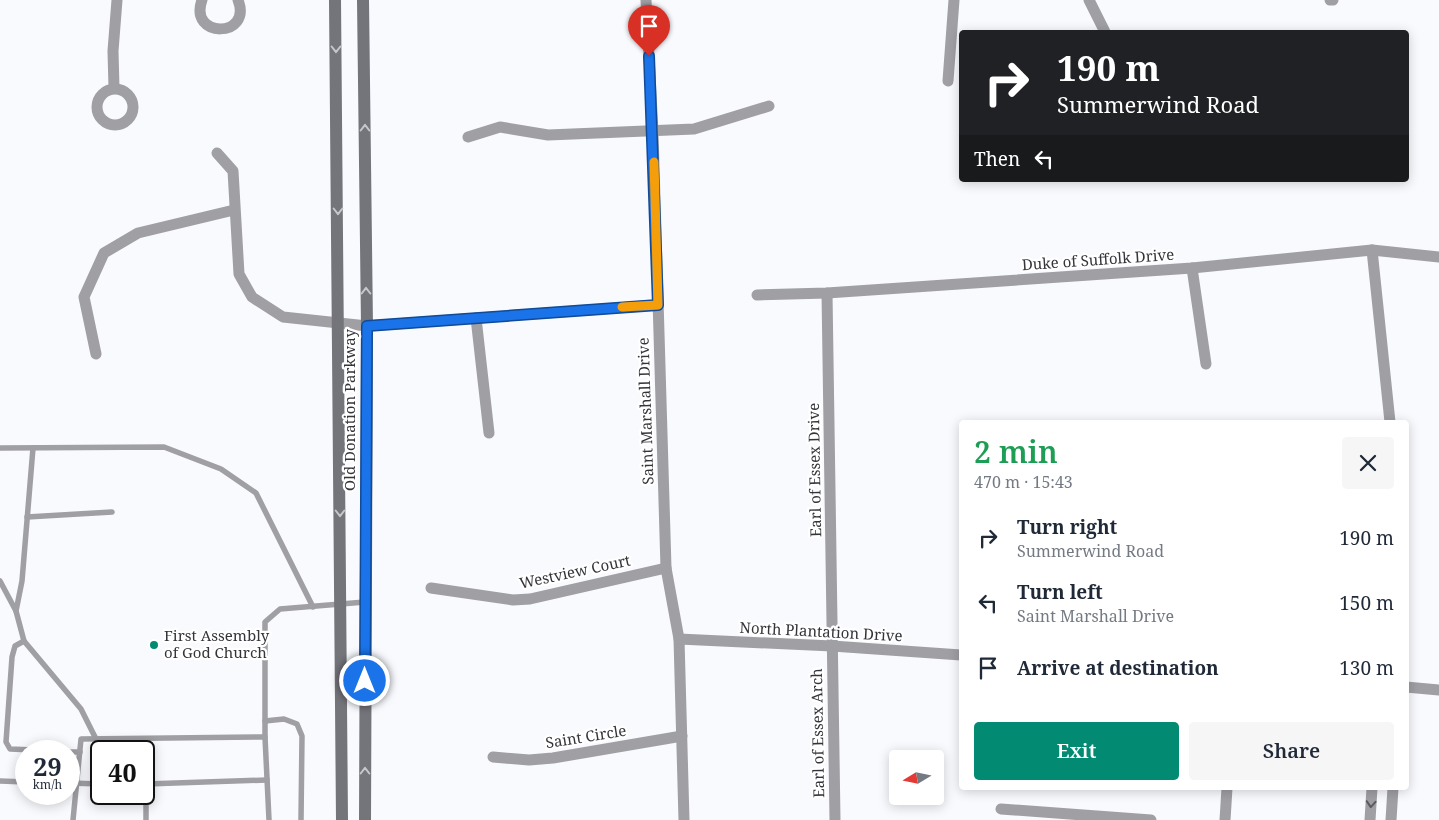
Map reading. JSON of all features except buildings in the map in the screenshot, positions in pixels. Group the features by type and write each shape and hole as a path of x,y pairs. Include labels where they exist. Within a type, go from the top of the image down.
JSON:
{"street":[{"path":"114,88 113,51 117,0"},
{"path":"202,0 200,7 202,20 218,30 230,27 235,23 240,12 238,0"},
{"name":"Old Donation Parkway","path":"335,0 342,820"},
{"name":"Old Donation Parkway","path":"363,0 367,326 365,820"},
{"name":"Saint Marshall Drive","path":"646,0 653,132 666,568 679,639 684,820"},
{"path":"948,80 954,0"},
{"path":"1089,0 1104,30"},
{"path":"468,137 500,127 548,135 694,129 769,106"},
{"path":"217,153 233,171 239,274 252,297 283,318 367,326 658,305"},
{"path":"96,354 84,298 104,252 138,233 234,210"},
{"path":"1372,250 1390,420"},
{"name":"Duke of Suffolk Drive","path":"757,295 827,293 1192,268 1372,250 1439,257"},
{"path":"1192,268 1206,364"},
{"name":"Earl of Essex Drive","path":"827,293 832,646"},
{"path":"476,318 489,433"},
{"name":"Westview Court","path":"431,588 513,600 530,599 666,568"},
{"name":"North Plantation Drive","path":"679,639 832,646 959,655"},
{"name":"Earl of Essex Arch","path":"832,646 835,820"},
{"path":"1409,687 1439,690"},
{"name":"Saint Circle","path":"493,757 529,760 553,758 682,736"},
{"path":"1225,820 1227,790"},
{"path":"1370,820 1372,790"},
{"path":"1391,820 1393,790"},
{"path":"1001,809 1151,820"}],"lane":[{"path":"0,448 164,448 221,469 256,493 313,607"},
{"path":"16,611 22,581 33,448"},
{"path":"27,516 112,512"},
{"path":"0,581 16,611 24,641 81,709 96,739"},
{"path":"269,820 265,737 265,622 280,609 365,602"},
{"path":"15,749 10,749 6,742 12,657 15,646 24,641"},
{"path":"265,721 284,719 297,724 302,736 302,820"},
{"path":"80,752 81,739 265,737"},
{"path":"155,784 267,780"},
{"path":"0,781 15,782"},
{"path":"73,820 75,805"},
{"path":"146,805 146,820"}],"slow traffic":[{"path":"622,307 658,305 654,162"}],"place":[{"name":"First Assembly of God Church","path":"154,645"}],"route":[{"path":"365,681 367,326 658,305 649,56"}]}
